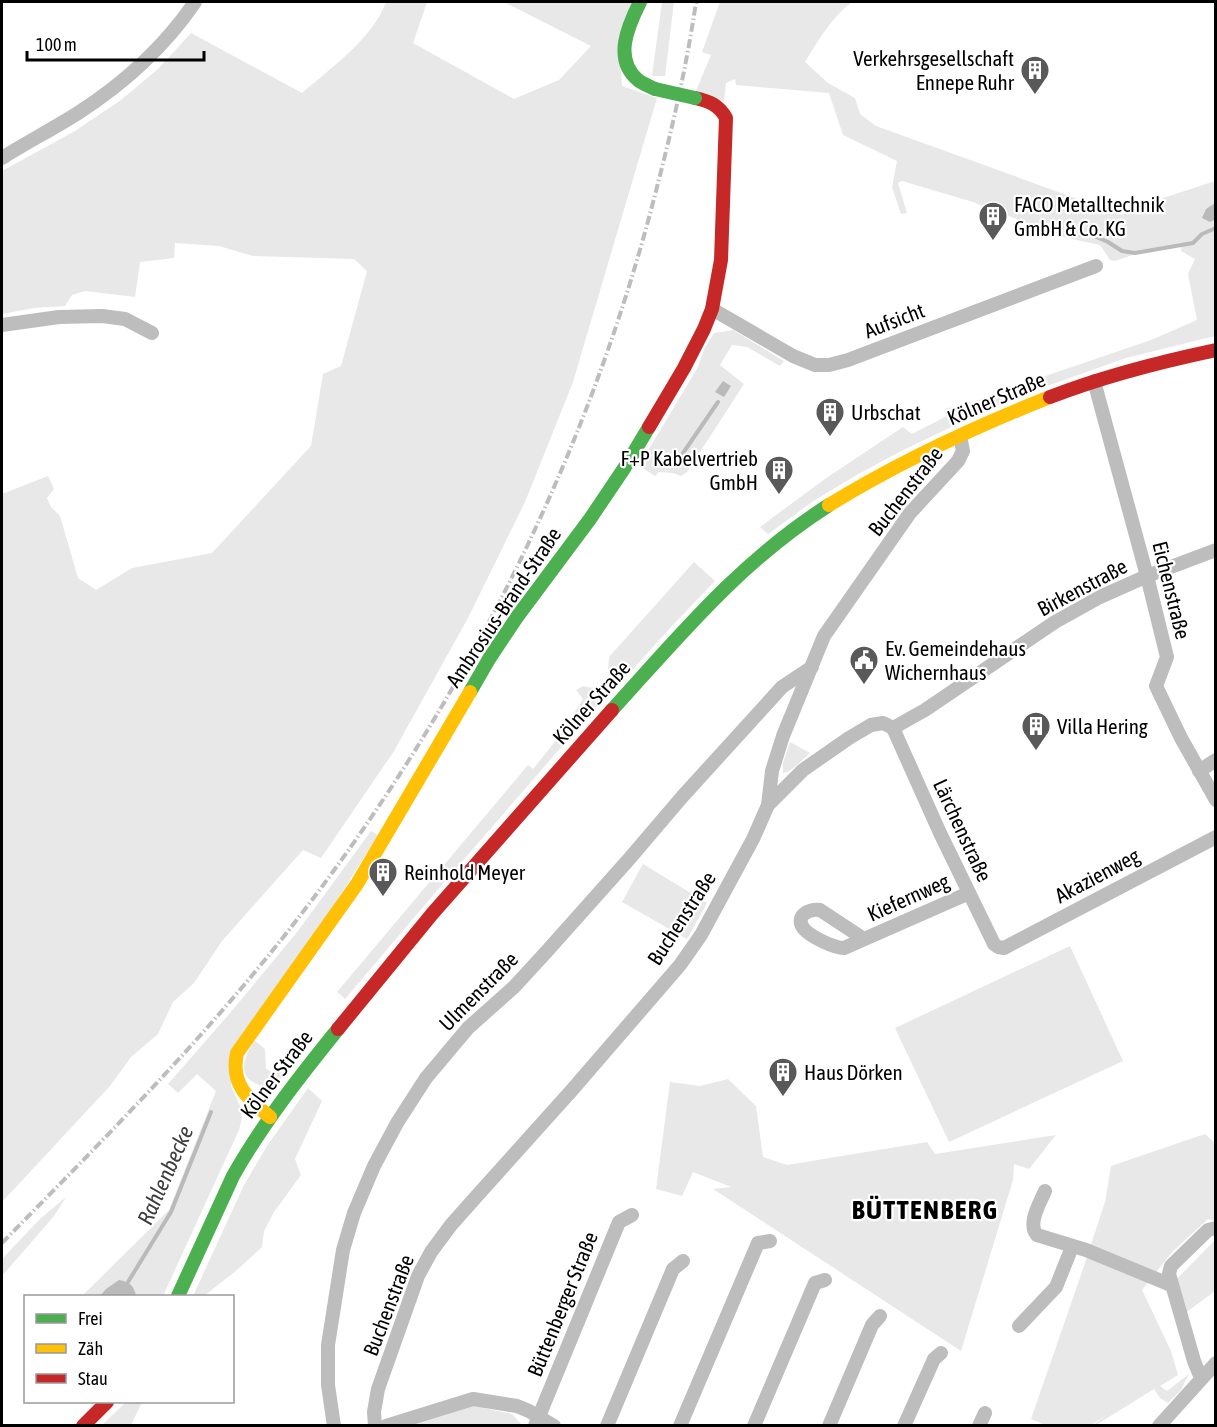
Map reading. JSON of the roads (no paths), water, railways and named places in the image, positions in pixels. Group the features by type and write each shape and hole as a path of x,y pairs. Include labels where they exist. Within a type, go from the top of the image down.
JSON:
{"main road":[{"name":"Ambrosius-Brand-Straße","path":"270,1116 251,1102 237,1081 234,1060 237,1053 357,884 489,659 625,466 684,368 712,309 721,260 726,118 719,107 695,98 655,89 640,82 631,72 625,57 624,45 628,28 640,2"},
{"name":"Kölner Straße","path":"178,1295 233,1176 270,1116 360,1000 436,909 662,653 732,581 786,535 828,505 960,436 1094,381 1215,350"},
{"path":"83,1425 105,1403"}],"street":[{"path":"2,158 78,113 121,82 157,49 195,2"},
{"name":"Aufsicht","path":"712,309 793,356 815,365 829,365 848,360 1096,266"},
{"path":"2,325 59,317 102,316 125,319 152,333"},
{"name":"Eichenstraße","path":"1094,381 1167,657 1156,686 1215,800"},
{"name":"Buchenstraße","path":"375,1425 374,1412 378,1389 418,1276 431,1252 474,1198 572,1090 680,965 701,935 753,839 768,805 772,771 783,736 824,636 910,513 958,461 963,451 960,436"},
{"name":"Birkenstraße","path":"768,805 803,770 871,725 883,723 893,728 925,710 1055,622 1100,597 1215,550"},
{"name":"Ulmenstraße","path":"334,1425 328,1385 328,1345 343,1250 354,1213 374,1166 397,1123 445,1053 468,1028 514,987 782,687 812,667"},
{"name":"Lärchenstraße","path":"893,728 969,894 998,948"},
{"path":"1199,771 1215,760"},
{"name":"Akazienweg","path":"998,948 1004,948 1215,837"},
{"name":"Kiefernweg","path":"864,939 969,894"},
{"path":"1045,1191 1033,1225 1037,1235 1113,1261 1171,1285"},
{"name":"Büttenberger Straße","path":"537,1421 619,1222 632,1215"},
{"path":"1201,1378 1169,1274 1171,1266 1208,1230 1215,1228"},
{"path":"680,1425 758,1243 770,1241"},
{"path":"1018,1326 1056,1287 1072,1246"},
{"path":"607,1425 673,1269 682,1261"},
{"path":"754,1425 815,1284 825,1280"},
{"path":"829,1425 872,1325 880,1316"},
{"path":"904,1425 934,1359 941,1353"},
{"path":"1159,1425 1215,1363"},
{"path":"386,1425 474,1399 517,1406 537,1421 554,1425"}],"waterway":[{"name":"Rahlenbecke","path":"1081,235 1092,235 1122,251 1135,253 1193,243 1202,234 1216,228"},
{"name":"Rahlenbecke","path":"681,456 718,402"},
{"name":"Rahlenbecke","path":"128,1282 171,1212 211,1112"}],"railway":[{"path":"2,1243 152,1089 224,1009 292,926 354,843 411,756 464,667 513,576 556,482 595,385 629,287 657,187 679,94 696,2"}],"place":[{"name":"Verkehrsgesellschaft Ennepe Ruhr","path":"1035,96"},
{"name":"FACO Metalltechnik GmbH & Co. KG","path":"993,242"},
{"name":"Urbschat","path":"830,438"},
{"name":"F+P Kabelvertrieb GmbH","path":"779,496"},
{"name":"Ev. Gemeindehaus Wichernhaus","path":"864,686"},
{"name":"Villa Hering","path":"1036,752"},
{"name":"Reinhold Meyer","path":"383,898"},
{"name":"Haus Dörken","path":"783,1098"}],"district":[{"name":"BÜTTENBERG","path":"925,1209"}]}
